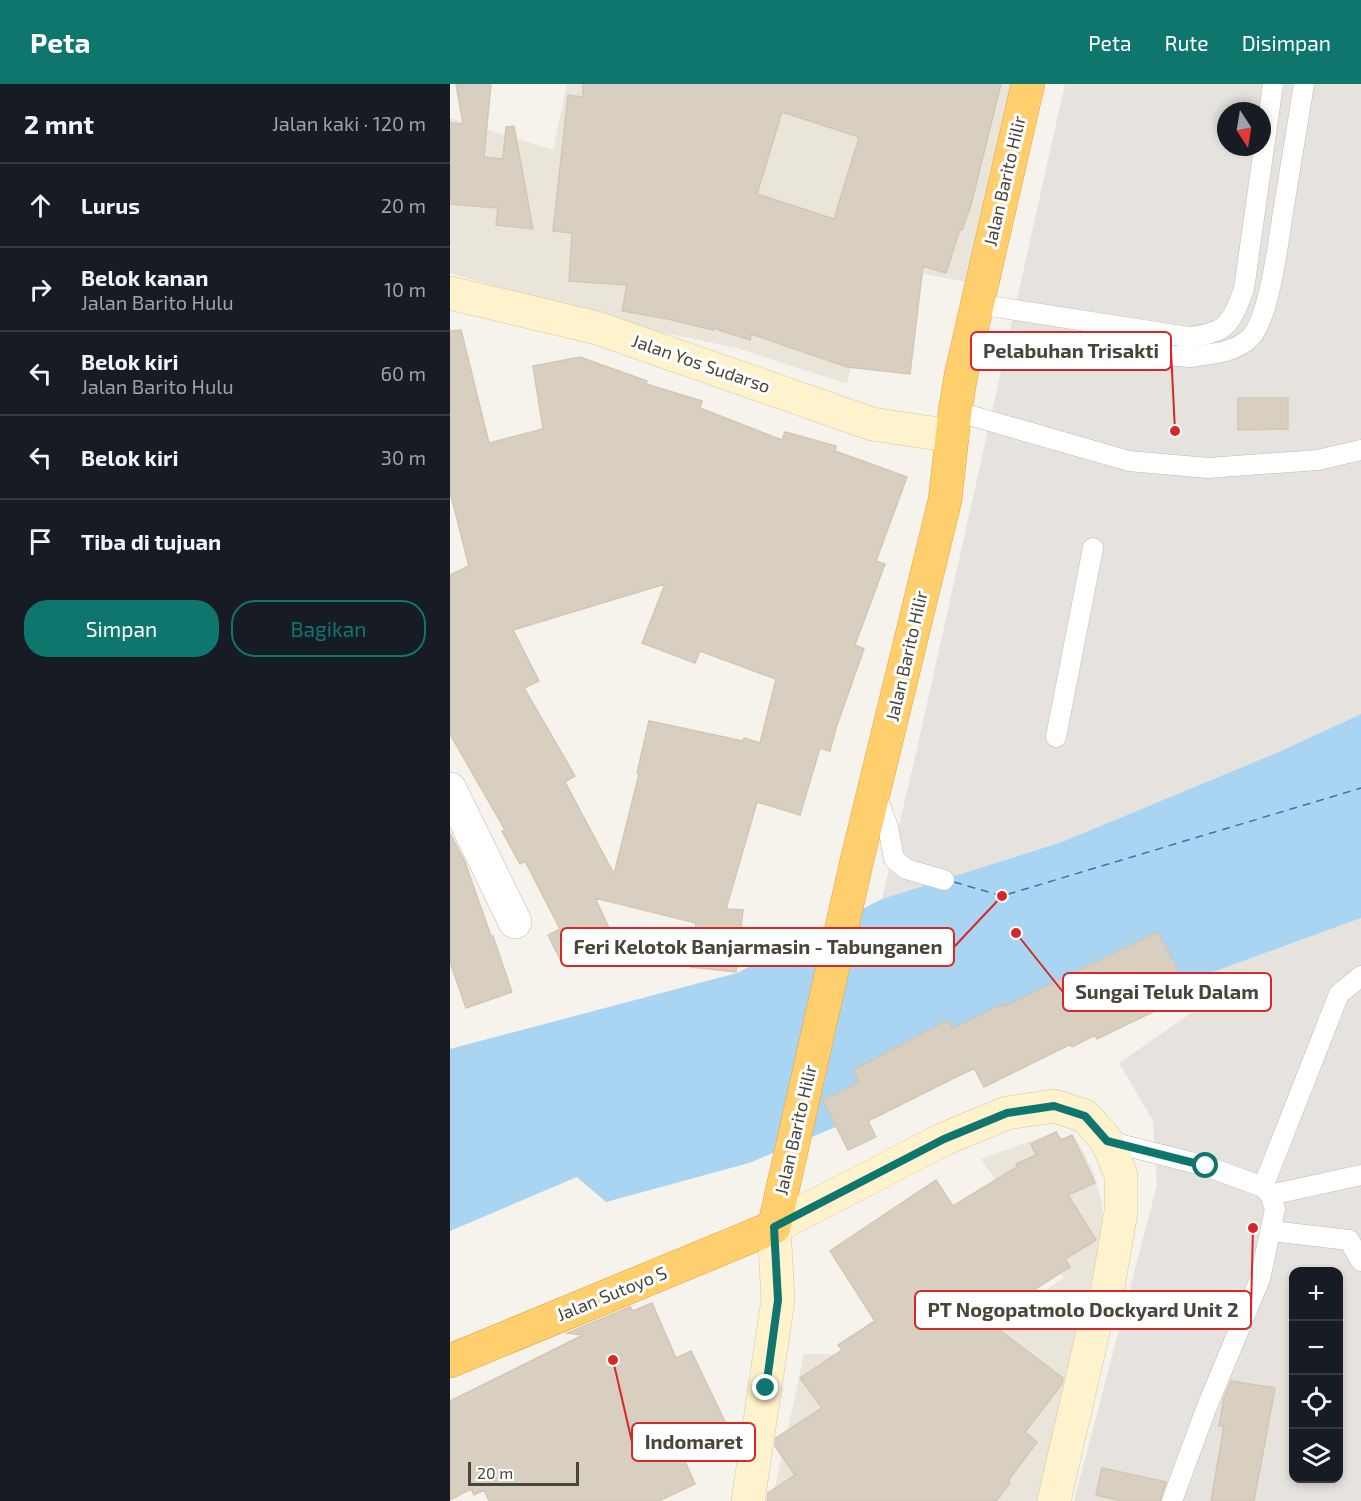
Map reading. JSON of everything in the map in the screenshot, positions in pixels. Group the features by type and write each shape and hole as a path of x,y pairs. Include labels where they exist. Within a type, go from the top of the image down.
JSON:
{"highway":[{"name":"Jalan Barito Hilir","path":"774,1227 857,860 945,500 953,423 969,340 1028,84"},
{"name":"Jalan Sutoyo S","path":"450,1361 774,1227"}],"street":[{"name":"Jalan Yos Sudarso","path":"450,293 597,328 872,424 953,423"},
{"path":"450,789 515,922"},
{"path":"748,1501 778,1300 774,1227 944,1139 1007,1113 1054,1106 1085,1116 1107,1141 1121,1175 1121,1212 1107,1293 1094,1328 1054,1501"}],"lane":[{"path":"977,304 1188,337 1207,335 1223,326 1233,317 1244,289 1273,84"},
{"path":"969,340 1190,357 1215,354 1239,346 1252,336 1261,319 1272,275 1304,84"},
{"path":"1233,317 1252,336"},
{"path":"953,423 1129,461 1208,468 1318,460 1361,450"},
{"path":"1056,737 1093,548"},
{"path":"875,792 888,827 894,859 906,869 944,880"},
{"path":"1172,1501 1206,1409 1260,1279 1275,1209 1266,1191 1339,994 1361,976"},
{"path":"1107,1141 1206,1166 1266,1191 1361,1175"},
{"path":"1271,1231 1349,1240 1361,1261"}],"shaded area":[{"path":"567,84 1026,84 966,282 874,264 847,384 737,348 636,327 450,273 450,118 553,150"},
{"path":"1065,84 1361,84 1361,714 1281,751 1062,842 882,899"},
{"path":"1361,918 1361,1501 1074,1501 1157,1185 1153,1121 1119,1063 1197,1009 1188,981"},
{"path":"1050,1134 1078,1142 1093,1171 1102,1203 1103,1236 1097,1269 1039,1501 772,1501 804,1354 836,1354 889,1390 1064,1278 981,1159"}],"water":[{"path":"1361,714 1361,918 1188,981 749,1163 606,1202 577,1177 450,1231 450,1049 737,973 882,899 1062,842 1281,751"}],"building":[{"path":"456,84 491,84 484,157 503,159 506,127 514,126 533,229 496,225 498,208 450,204 450,123 463,124"},
{"path":"583,84 1001,84 971,205 962,230 960,229 946,273 923,266 910,374 847,367 751,334 750,340 713,328 713,330 622,311 627,285 569,281 572,233 553,231 568,95 583,97","holes":["782,112 859,137 834,219 757,194"]},
{"path":"461,330 489,443 543,429 533,366 580,357 647,381 646,384 702,401 700,408 782,440 785,432 836,446 835,451 907,477 876,561 885,564 855,645 864,649 830,751 820,748 800,815 757,802 726,909 743,910 736,972 691,967 696,923 595,898 613,936 561,961 548,935 560,929 525,861 520,864 502,831 505,830 450,734 450,575 469,566 450,492 450,331","holes":["665,584 642,643 695,663 700,651 776,679 760,743 649,721 637,773 639,774 614,874 565,782 575,776 524,688 539,681 513,630"]},
{"path":"1238,398 1288,398 1288,429 1238,430"},
{"path":"450,833 465,862 512,992 466,1008 450,962"},
{"path":"1158,932 1190,994 1097,1039 1095,1035 1072,1047 1071,1044 984,1087 974,1068 868,1121 876,1137 848,1150 823,1100 859,1082 853,1070 948,1020 952,1029 1003,1004 1004,1007"},
{"path":"1056,1132 1061,1140 1072,1135 1095,1183 1068,1195 1096,1240 1065,1259 1070,1267 1016,1301 1020,1308 994,1326 1063,1378 1062,1384 1025,1432 1037,1442 996,1501 767,1501 768,1493 795,1475 775,1446 776,1438 822,1408 800,1378 842,1350 838,1345 875,1321 830,1251 936,1180 953,1206 1017,1167 1016,1164 1036,1155 1031,1144"},
{"path":"652,1303 676,1358 691,1351 730,1432 682,1455 695,1484 659,1501 489,1501 484,1490 474,1495 471,1489 450,1500 450,1401 583,1335 567,1333 630,1307 633,1311"},
{"path":"1231,1381 1275,1388 1254,1501 1211,1501 1224,1426 1219,1426 1224,1398"},
{"path":"1102,1468 1166,1482 1160,1501 1121,1501 1096,1495"}],"ferry route":[{"path":"954,882 1002,896 1361,788"}],"place":[{"name":"Pelabuhan Trisakti","path":"1175,431"},
{"name":"Feri Kelotok Banjarmasin - Tabunganen","path":"1002,896"},
{"name":"Sungai Teluk Dalam","path":"1016,933"},
{"name":"PT Nogopatmolo Dockyard Unit 2","path":"1253,1228"},
{"name":"Indomaret","path":"613,1360"}],"route":[{"path":"766,1388 778,1300 774,1227 944,1139 1007,1113 1054,1106 1085,1116 1107,1141 1206,1166"}]}
